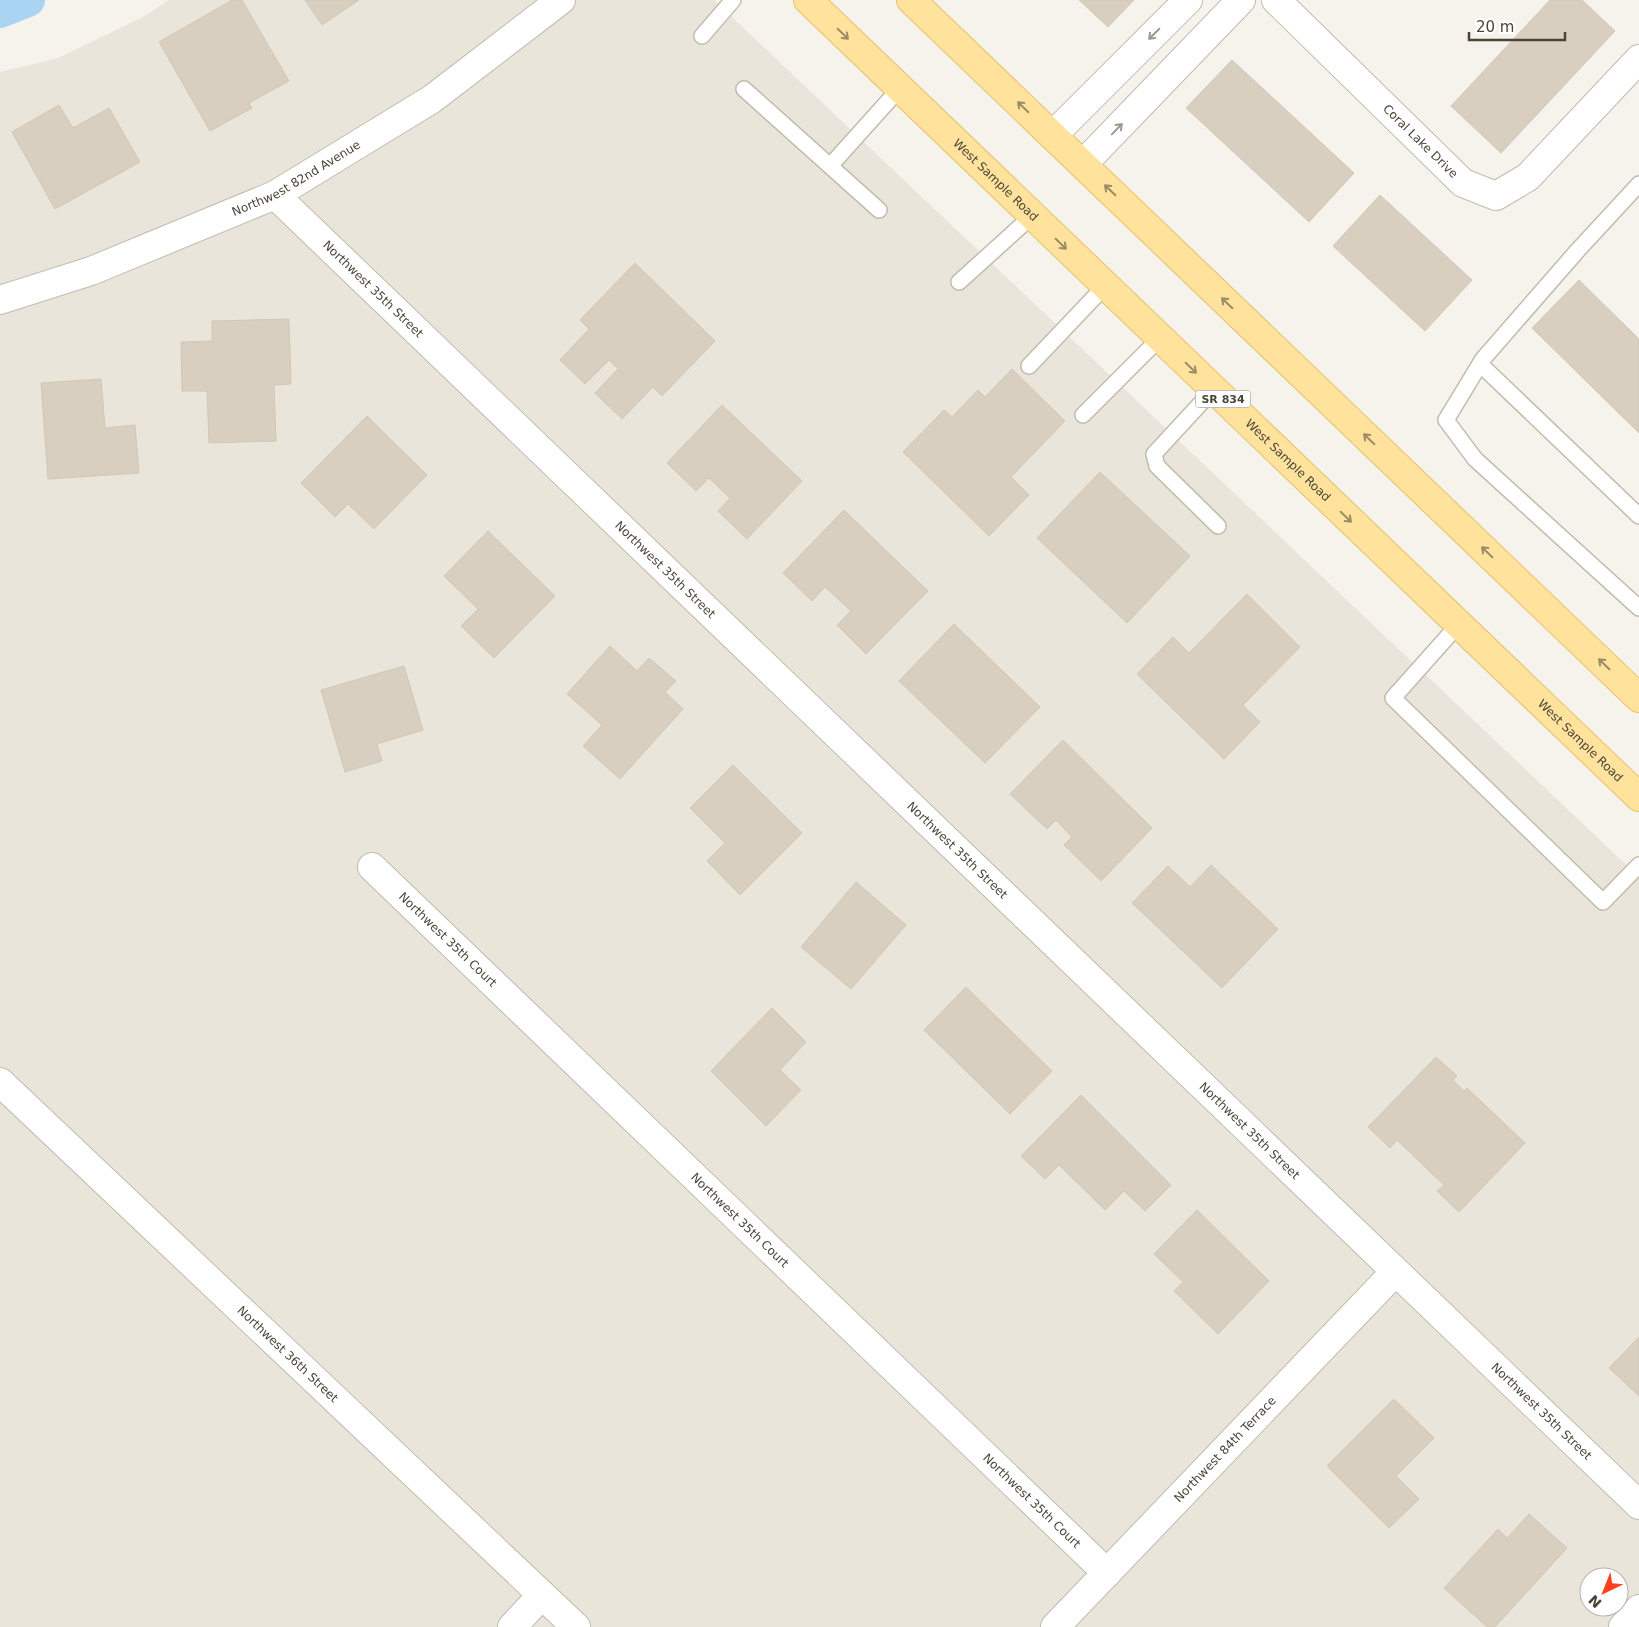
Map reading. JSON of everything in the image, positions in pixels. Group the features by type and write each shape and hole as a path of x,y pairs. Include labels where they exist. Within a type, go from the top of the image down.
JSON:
{"main road":[{"name":"West Sample Road","path":"808,0 1639,797"},
{"path":"910,0 1639,697"}],"street":[{"name":"Northwest 82nd Avenue","path":"0,300 91,271 275,196 432,100 561,0"},
{"path":"1053,136 1188,0"},
{"path":"1083,164 1242,0"},
{"name":"Coral Lake Drive","path":"1276,0 1463,183 1496,196 1528,177 1639,60"},
{"name":"Northwest 35th Street","path":"275,196 1639,1505"},
{"name":"Northwest 35th Court","path":"372,867 1107,1574"},
{"name":"Northwest 36th Street","path":"0,1082 576,1627"},
{"name":"Northwest 84th Terrace","path":"1055,1627 1395,1272"},
{"path":"512,1627 542,1595"},
{"path":"1623,1627 1639,1609"}],"lane":[{"path":"702,36 733,0"},
{"path":"830,166 900,88"},
{"path":"744,89 879,210"},
{"path":"1639,184 1578,250 1480,364 1446,420 1475,459 1639,608"},
{"path":"959,282 1032,216"},
{"path":"1029,366 1105,286"},
{"path":"1083,414 1160,338"},
{"path":"1480,364 1639,516"},
{"path":"1213,390 1154,454 1157,466 1218,526"},
{"path":"1458,625 1393,698 1603,902 1639,865"}],"shaded area":[{"path":"169,0 714,0 1639,877 1639,1627 0,1627 0,72 58,58 143,17"}],"building":[{"path":"232,0 242,0 289,81 249,103 252,108 210,131 159,42"},
{"path":"305,0 359,0 322,25"},
{"path":"1079,0 1134,0 1108,27"},
{"path":"1550,0 1582,0 1615,31 1501,153 1451,106"},
{"path":"1232,60 1354,173 1309,222 1186,108"},
{"path":"59,105 73,128 109,108 140,162 55,209 12,132"},
{"path":"1380,195 1472,280 1425,331 1333,246"},
{"path":"635,263 715,341 662,396 653,387 622,419 595,393 618,369 609,360 585,384 560,360 589,329 580,320"},
{"path":"1579,280 1639,339 1639,433 1532,328"},
{"path":"289,319 291,384 274,385 276,441 209,443 207,391 182,391 181,342 212,341 212,321"},
{"path":"1012,369 1065,421 1011,477 1029,495 989,536 903,452 944,410 952,417 978,390 985,397"},
{"path":"101,379 105,428 135,425 139,473 48,479 41,383"},
{"path":"722,405 802,481 747,539 718,511 730,498 709,478 696,491 667,463"},
{"path":"367,416 427,475 374,529 348,504 335,517 301,483"},
{"path":"1100,472 1190,556 1127,623 1037,538"},
{"path":"844,510 928,591 866,654 837,625 851,611 825,587 812,601 783,573"},
{"path":"488,531 555,596 494,658 461,626 478,609 444,576"},
{"path":"1247,594 1300,647 1243,705 1260,722 1224,759 1137,674 1173,637 1189,653"},
{"path":"954,624 1040,707 985,763 899,681"},
{"path":"610,646 637,671 649,658 676,681 665,692 683,709 620,779 583,746 602,725 567,694"},
{"path":"404,666 423,730 377,744 382,761 345,772 321,690"},
{"path":"1063,740 1152,828 1101,881 1064,845 1072,837 1056,820 1047,829 1010,794"},
{"path":"733,765 802,833 740,895 707,861 725,843 690,808"},
{"path":"1211,865 1278,929 1222,988 1132,903 1168,866 1190,887"},
{"path":"856,882 906,925 851,989 801,947"},
{"path":"966,987 1052,1071 1010,1114 924,1030"},
{"path":"772,1008 806,1042 780,1070 801,1090 766,1126 711,1071"},
{"path":"1436,1057 1457,1076 1453,1080 1464,1091 1467,1088 1525,1143 1459,1212 1437,1191 1444,1185 1397,1140 1390,1148 1368,1127"},
{"path":"1081,1095 1171,1185 1145,1211 1124,1191 1105,1210 1059,1165 1045,1179 1021,1156"},
{"path":"1197,1210 1269,1281 1218,1334 1174,1291 1183,1282 1154,1254"},
{"path":"1639,1337 1639,1396 1609,1368"},
{"path":"1394,1399 1434,1438 1396,1476 1419,1499 1389,1528 1327,1466"},
{"path":"1529,1514 1567,1548 1495,1627 1487,1627 1444,1588 1498,1529 1507,1538"}],"waterway":[{"path":"0,11 28,0"}]}
